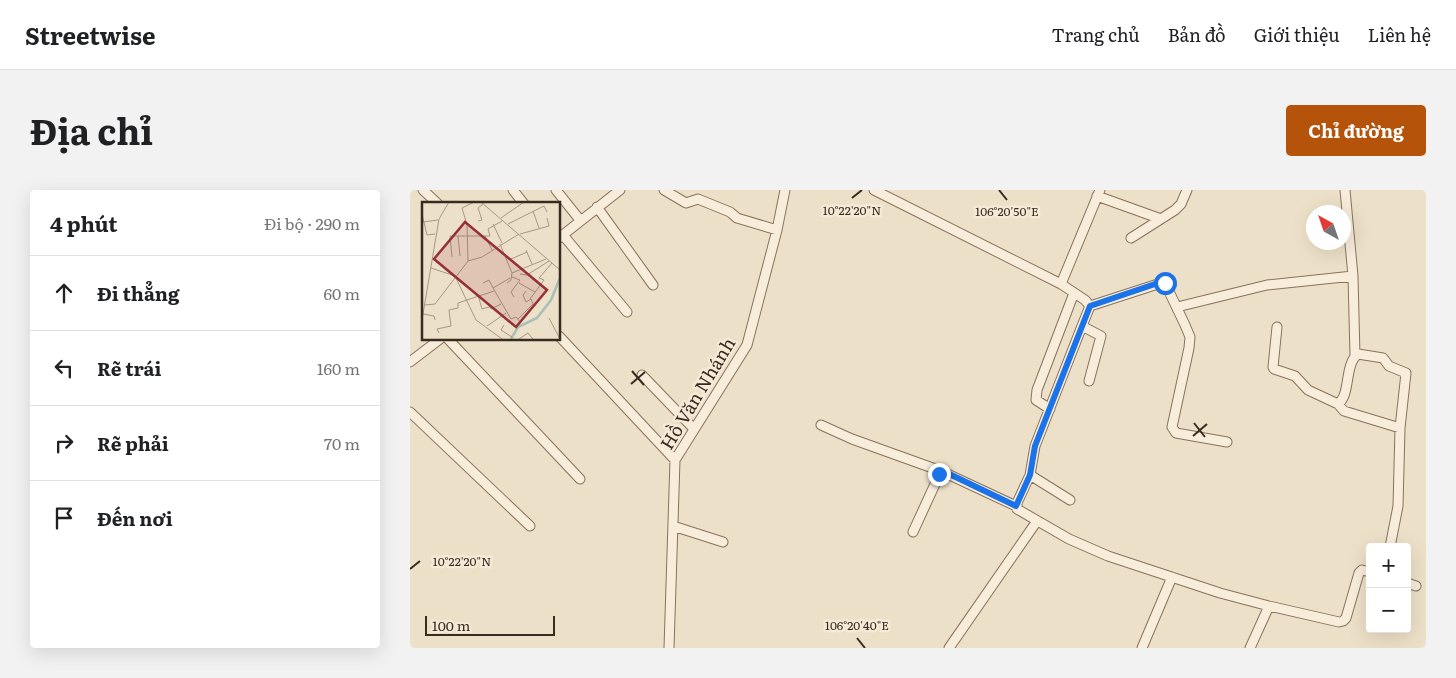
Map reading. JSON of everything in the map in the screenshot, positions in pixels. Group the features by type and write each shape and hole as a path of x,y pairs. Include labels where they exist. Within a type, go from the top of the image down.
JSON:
{"street":[{"path":"423,190 436,202"},
{"path":"513,190 522,202"},
{"path":"556,190 580,220"},
{"path":"620,190 561,237 627,312"},
{"path":"664,190 686,202 698,199 730,212 737,218 777,230"},
{"name":"Hồ Văn Nhánh","path":"669,648 675,460 747,344 777,230 785,190"},
{"path":"874,190 1061,284 1085,300 1090,306"},
{"path":"1131,238 1175,210 1181,204 1186,190"},
{"path":"1338,404 1343,399 1355,356 1353,276 1346,190"},
{"path":"1061,284 1098,193 1161,219"},
{"path":"597,207 653,285"},
{"path":"1177,307 1268,285 1353,276"},
{"path":"1016,506 1030,475 1035,446 1090,306 1161,282 1165,283 1190,337 1172,428 1176,433 1227,442"},
{"path":"1050,409 1036,400 1037,390 1074,293"},
{"path":"1082,326 1101,336 1089,381"},
{"path":"1278,327 1274,369 1295,376 1308,390 1338,404 1344,411 1400,428"},
{"path":"560,337 675,460"},
{"path":"410,362 439,340"},
{"path":"449,340 580,479"},
{"path":"1355,356 1358,354 1384,358 1390,366 1406,373 1400,428 1398,506 1391,543"},
{"path":"642,375 694,430"},
{"path":"410,412 530,526"},
{"path":"821,425 852,439 941,471 1016,506 1036,521 1069,539 1108,556 1269,606 1343,621 1346,618 1359,572 1362,570 1366,571"},
{"path":"913,532 941,471"},
{"path":"1030,475 1070,500"},
{"path":"951,647 1036,521"},
{"path":"673,526 723,542"},
{"path":"1142,648 1172,577"},
{"path":"1250,648 1269,606"}],"route":[{"path":"939,474 943,471 1016,506 1030,475 1035,446 1090,306 1161,282 1165,283"}]}
